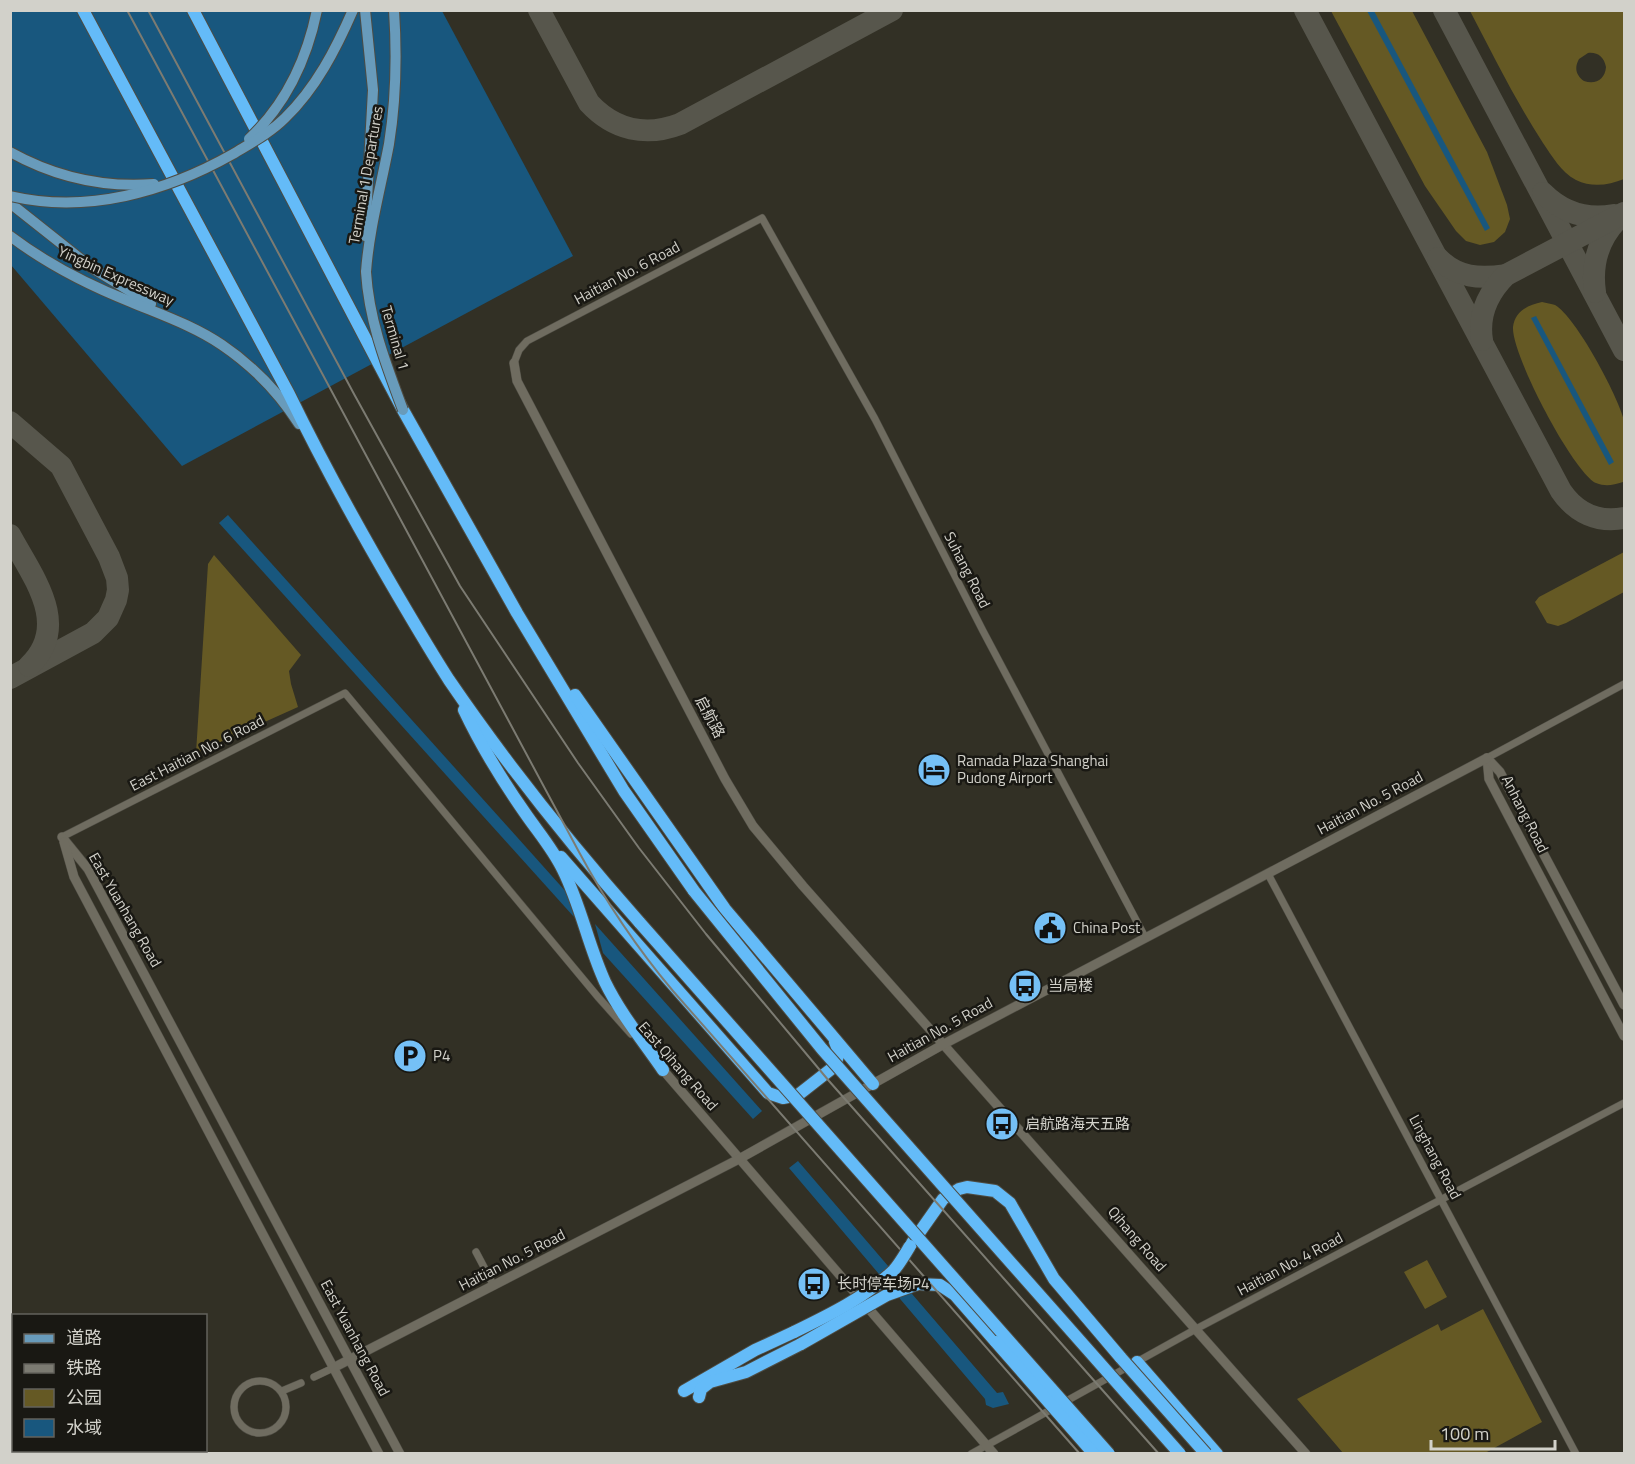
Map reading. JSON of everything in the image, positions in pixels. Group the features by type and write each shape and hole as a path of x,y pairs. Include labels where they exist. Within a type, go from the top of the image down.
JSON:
{"highway":[{"path":"82,10 375,557 449,679 499,773 562,868 595,957 617,1004 663,1070"},
{"path":"193,10 403,410 517,613 624,791 694,891 822,1049 1180,1454"},
{"path":"517,613 725,909 873,1084"},
{"path":"449,679 515,770 599,877 1109,1454"},
{"path":"546,841 768,1093 783,1098 798,1095 835,1066 839,1052 833,1036"},
{"path":"684,1390 755,1350 825,1317 868,1291 895,1268 943,1199 967,1187 995,1191 1010,1203 1054,1279 1206,1454"},
{"path":"699,1397 701,1389 710,1382 746,1372 887,1295 918,1284 940,1285 955,1295 1094,1454"},
{"path":"1137,1362 1216,1454"}],"main road":[{"path":"236,152 266,122 293,80 309,43 317,10"},
{"path":"10,196 53,202 100,201 155,189 236,152 272,129 299,103 336,47 352,10"},
{"path":"365,10 373,90 372,139 365,216 366,272"},
{"name":"Terminal 1 Departures","path":"366,272 394,103 396,50 394,10"},
{"path":"10,152 58,174 89,182 153,184 192,174"},
{"name":"Yingbin Expressway","path":"10,203 92,268 180,322 223,345 258,375 286,404 318,454"},
{"name":"Yingbin Expressway","path":"10,236 35,254 81,280 180,322"},
{"name":"Terminal 1","path":"366,272 375,332 403,410"}],"street":[{"name":"Haitian No. 6 Road","path":"514,363 519,350 527,341 762,218"},
{"name":"Suhang Road","path":"762,218 875,419 983,631 1145,937"},
{"name":"启航路","path":"514,363 517,381 725,779 753,826 802,886 944,1044"},
{"name":"Haitian No. 5 Road","path":"333,1368 739,1159 944,1044 1624,684"},
{"name":"East Haitian No. 6 Road","path":"62,837 345,693"},
{"name":"East Qihang Road","path":"345,693 598,997 994,1454"},
{"name":"Anhang Road","path":"1487,758 1500,772 1624,1005"},
{"name":"Anhang Road","path":"1487,758 1489,779 1624,1036"},
{"name":"East Yuanhang Road","path":"62,837 88,869 399,1454"},
{"name":"East Yuanhang Road","path":"62,837 74,877 379,1454"},
{"name":"Linghang Road","path":"1268,873 1576,1454"},
{"name":"Qihang Road","path":"944,1044 1306,1454"},
{"name":"Haitian No. 4 Road","path":"970,1454 1196,1329 1624,1103"},
{"path":"476,1252 494,1286"},
{"path":"314,1377 333,1368"},
{"path":"255,1380 266,1381 275,1384 282,1391 287,1402 286,1414 280,1424 271,1431 260,1433 242,1426 234,1410 234,1401 238,1391 246,1384 255,1380"},
{"path":"282,1391 301,1383"}],"green space":[{"path":"1331,11 1412,11 1487,152 1507,205 1510,219 1505,232 1494,242 1480,245 1466,241 1456,231 1425,186"},
{"path":"1470,11 1624,11 1624,179 1606,184 1588,184 1576,180 1561,168 1523,110","holes":["1588,53 1595,53 1604,60 1606,67 1599,80 1588,82 1579,76 1577,71 1579,59"]},
{"path":"1542,302 1555,305 1564,312 1595,358 1614,394 1625,427 1626,450 1623,482 1603,485 1596,483 1586,474 1559,436 1532,385 1515,341 1513,327 1519,313"},
{"path":"1624,552 1624,592 1566,623 1558,626 1547,623 1535,602 1539,597"},
{"path":"214,555 301,655 289,671 298,707 196,753 208,564"},
{"path":"1427,1260 1447,1297 1425,1309 1404,1272"},
{"path":"1483,1309 1542,1422 1485,1453 1343,1453 1297,1399 1438,1324 1441,1331"}],"water":[{"path":"10,11 442,11 573,256 182,466 11,265"},
{"path":"1367,11 1374,11 1490,228 1485,231"},
{"path":"1536,316 1614,462 1609,465 1531,318"},
{"path":"228,515 568,894 574,917 219,523"},
{"path":"595,924 762,1111 753,1119 603,953"},
{"path":"798,1161 997,1393 1003,1392 1009,1404 993,1408 986,1405 985,1399 789,1168"}],"taxiway":[{"path":"539,10 589,103 609,120 643,130 655,130 680,124 892,10"},
{"path":"1305,10 1561,491 1567,499 1588,515 1605,519 1624,518"},
{"path":"1444,10 1624,350"},
{"path":"1543,193 1559,206 1585,216 1614,215"},
{"path":"1482,340 1483,313 1489,297 1506,275 1624,213"},
{"path":"1595,292 1594,272 1597,253 1605,236 1617,220"},
{"path":"1438,258 1453,270 1469,276 1506,275"},
{"path":"10,422 61,466 109,557 117,578 118,590 108,618 93,633 10,678"},
{"path":"10,535 37,584 48,617 47,634 41,650 29,666"}],"railway":[{"path":"127,10 579,852 622,924 673,991 1080,1454"},
{"path":"148,10 460,586 578,763 639,848 706,934 829,1081 1159,1454"}],"place":[{"name":"Ramada Plaza Shanghai Pudong Airport","path":"934,770"},
{"name":"China Post","path":"1050,928"},
{"name":"当局楼","path":"1025,986"},
{"name":"P4","path":"410,1056"},
{"name":"启航路海天五路","path":"1002,1124"},
{"name":"长时停车场P4","path":"814,1284"}]}
